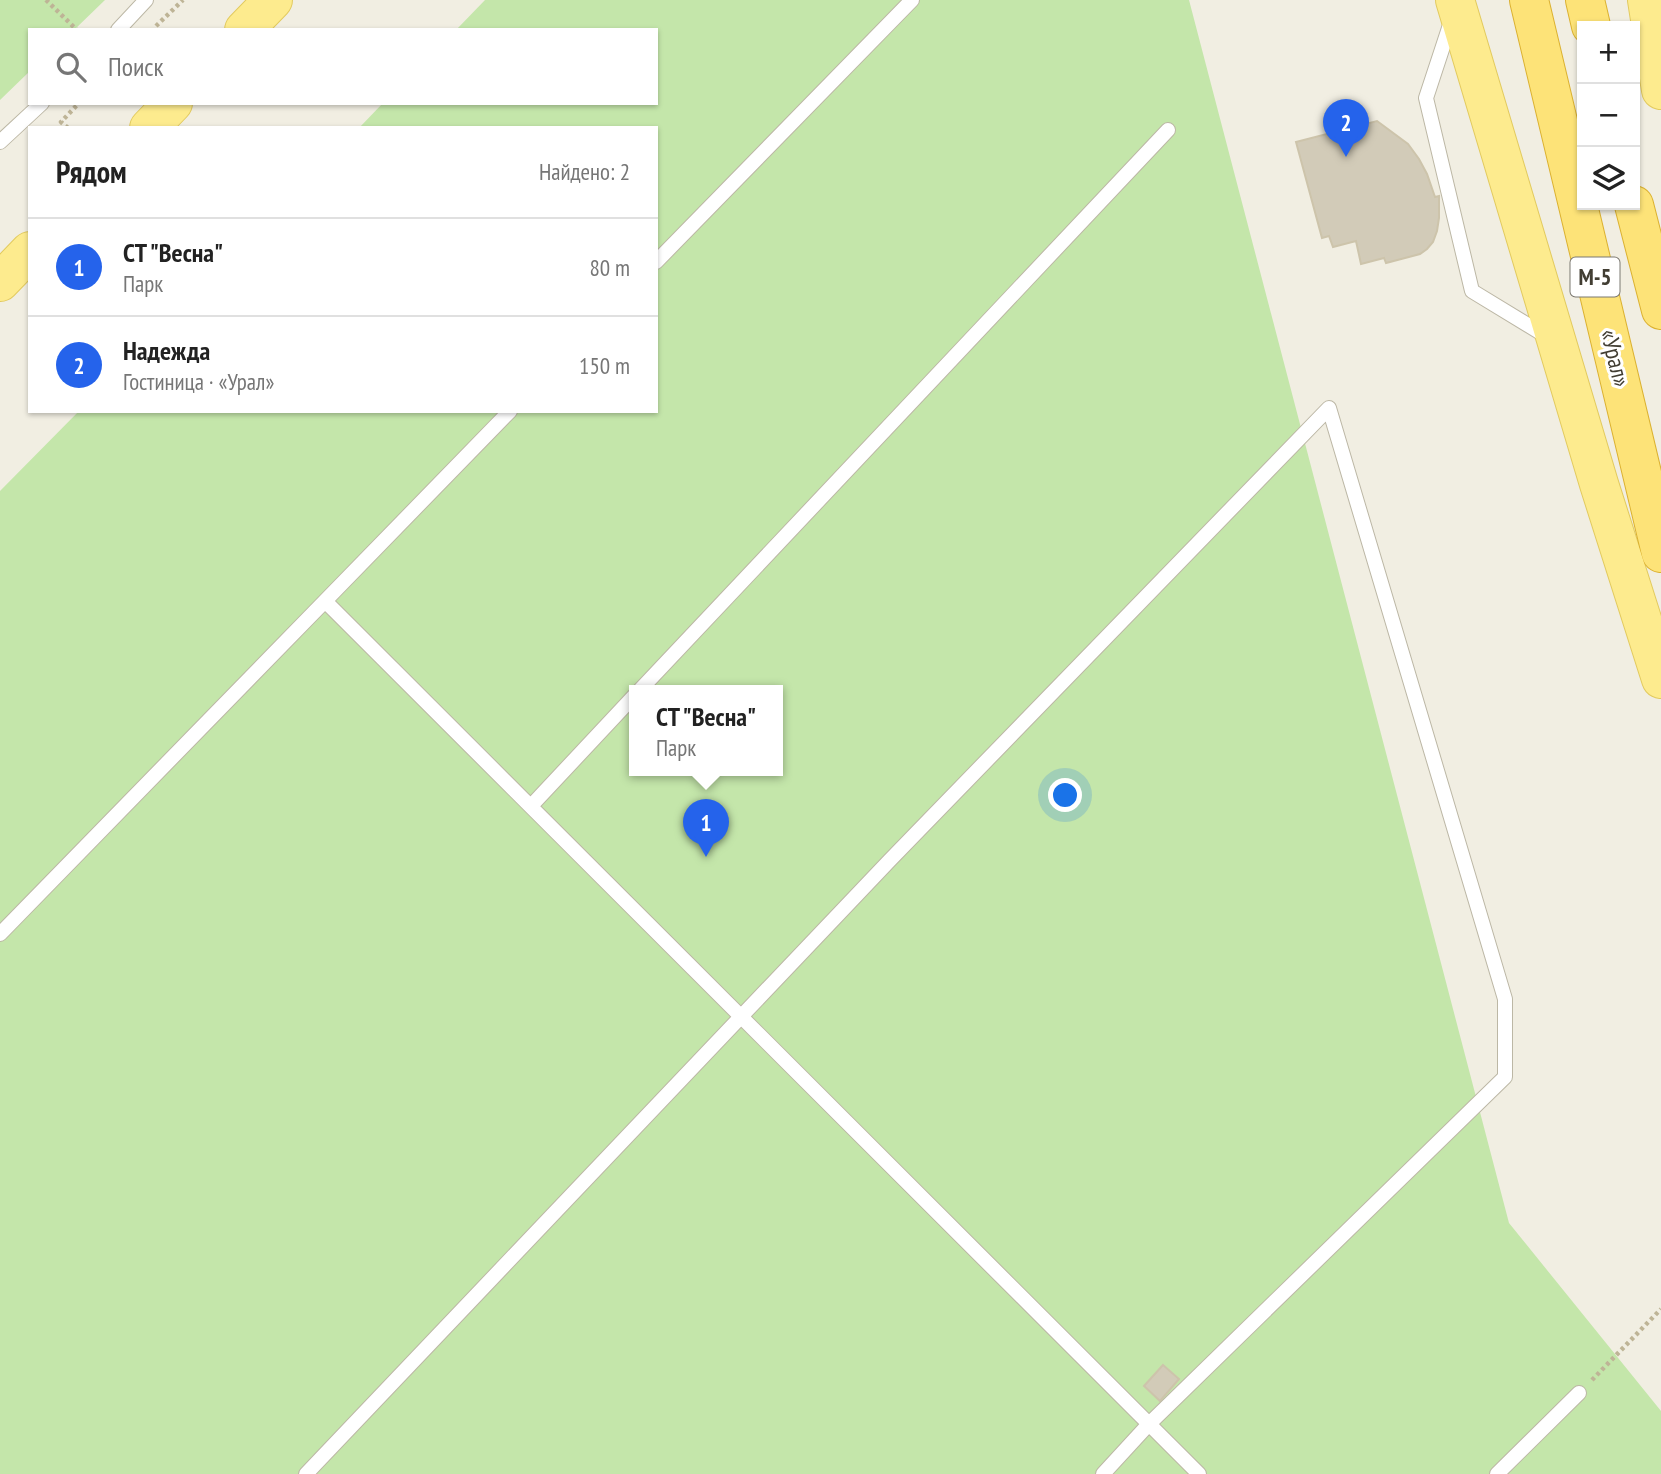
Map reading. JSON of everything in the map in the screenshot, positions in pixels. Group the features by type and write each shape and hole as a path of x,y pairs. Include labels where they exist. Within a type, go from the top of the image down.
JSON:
{"highway":[{"name":"«Урал»","path":"1528,0 1661,553"},
{"path":"1585,0 1590,21"},
{"name":"М-5","path":"1635,210 1661,310"}],"main road":[{"path":"246,28 273,0"},
{"path":"1647,0 1661,90"},
{"path":"1456,2 1599,484 1661,680"},
{"path":"151,126 171,105"},
{"path":"0,282 28,253"}],"lane":[{"path":"120,28 146,0"},
{"path":"658,260 912,0"},
{"path":"1456,2 1426,98 1472,291 1557,342"},
{"path":"0,142 40,105"},
{"path":"645,685 1167,130"},
{"path":"306,1474 890,860 1329,408 1505,999 1505,1077 1149,1425 1103,1474"},
{"path":"0,934 508,413"},
{"path":"325,601 1199,1474"},
{"path":"531,806 629,701"},
{"path":"1497,1474 1579,1393"}],"path":[{"path":"46,0 76,28"},
{"path":"154,28 183,0"},
{"path":"66,126 61,122 77,105"},
{"path":"1579,1393 1661,1309"}],"green space":[{"path":"0,0 105,0 76,28 28,28 28,73 0,100"},
{"path":"485,0 1189,0 1509,1223 1661,1411 1661,1474 0,1474 0,491 77,413 658,413 658,126 361,126 381,105 658,105 658,28 458,28"}],"building":[{"path":"1377,121 1408,144 1419,159 1435,197 1439,196 1439,218 1433,242 1420,254 1386,263 1384,258 1361,264 1356,241 1333,247 1329,236 1322,238 1296,142"},
{"path":"1163,1365 1179,1379 1160,1401 1144,1386"}],"place":[{"name":"Надежда","path":"1346,157"},
{"name":"СТ \"Весна\"","path":"706,857"}]}
